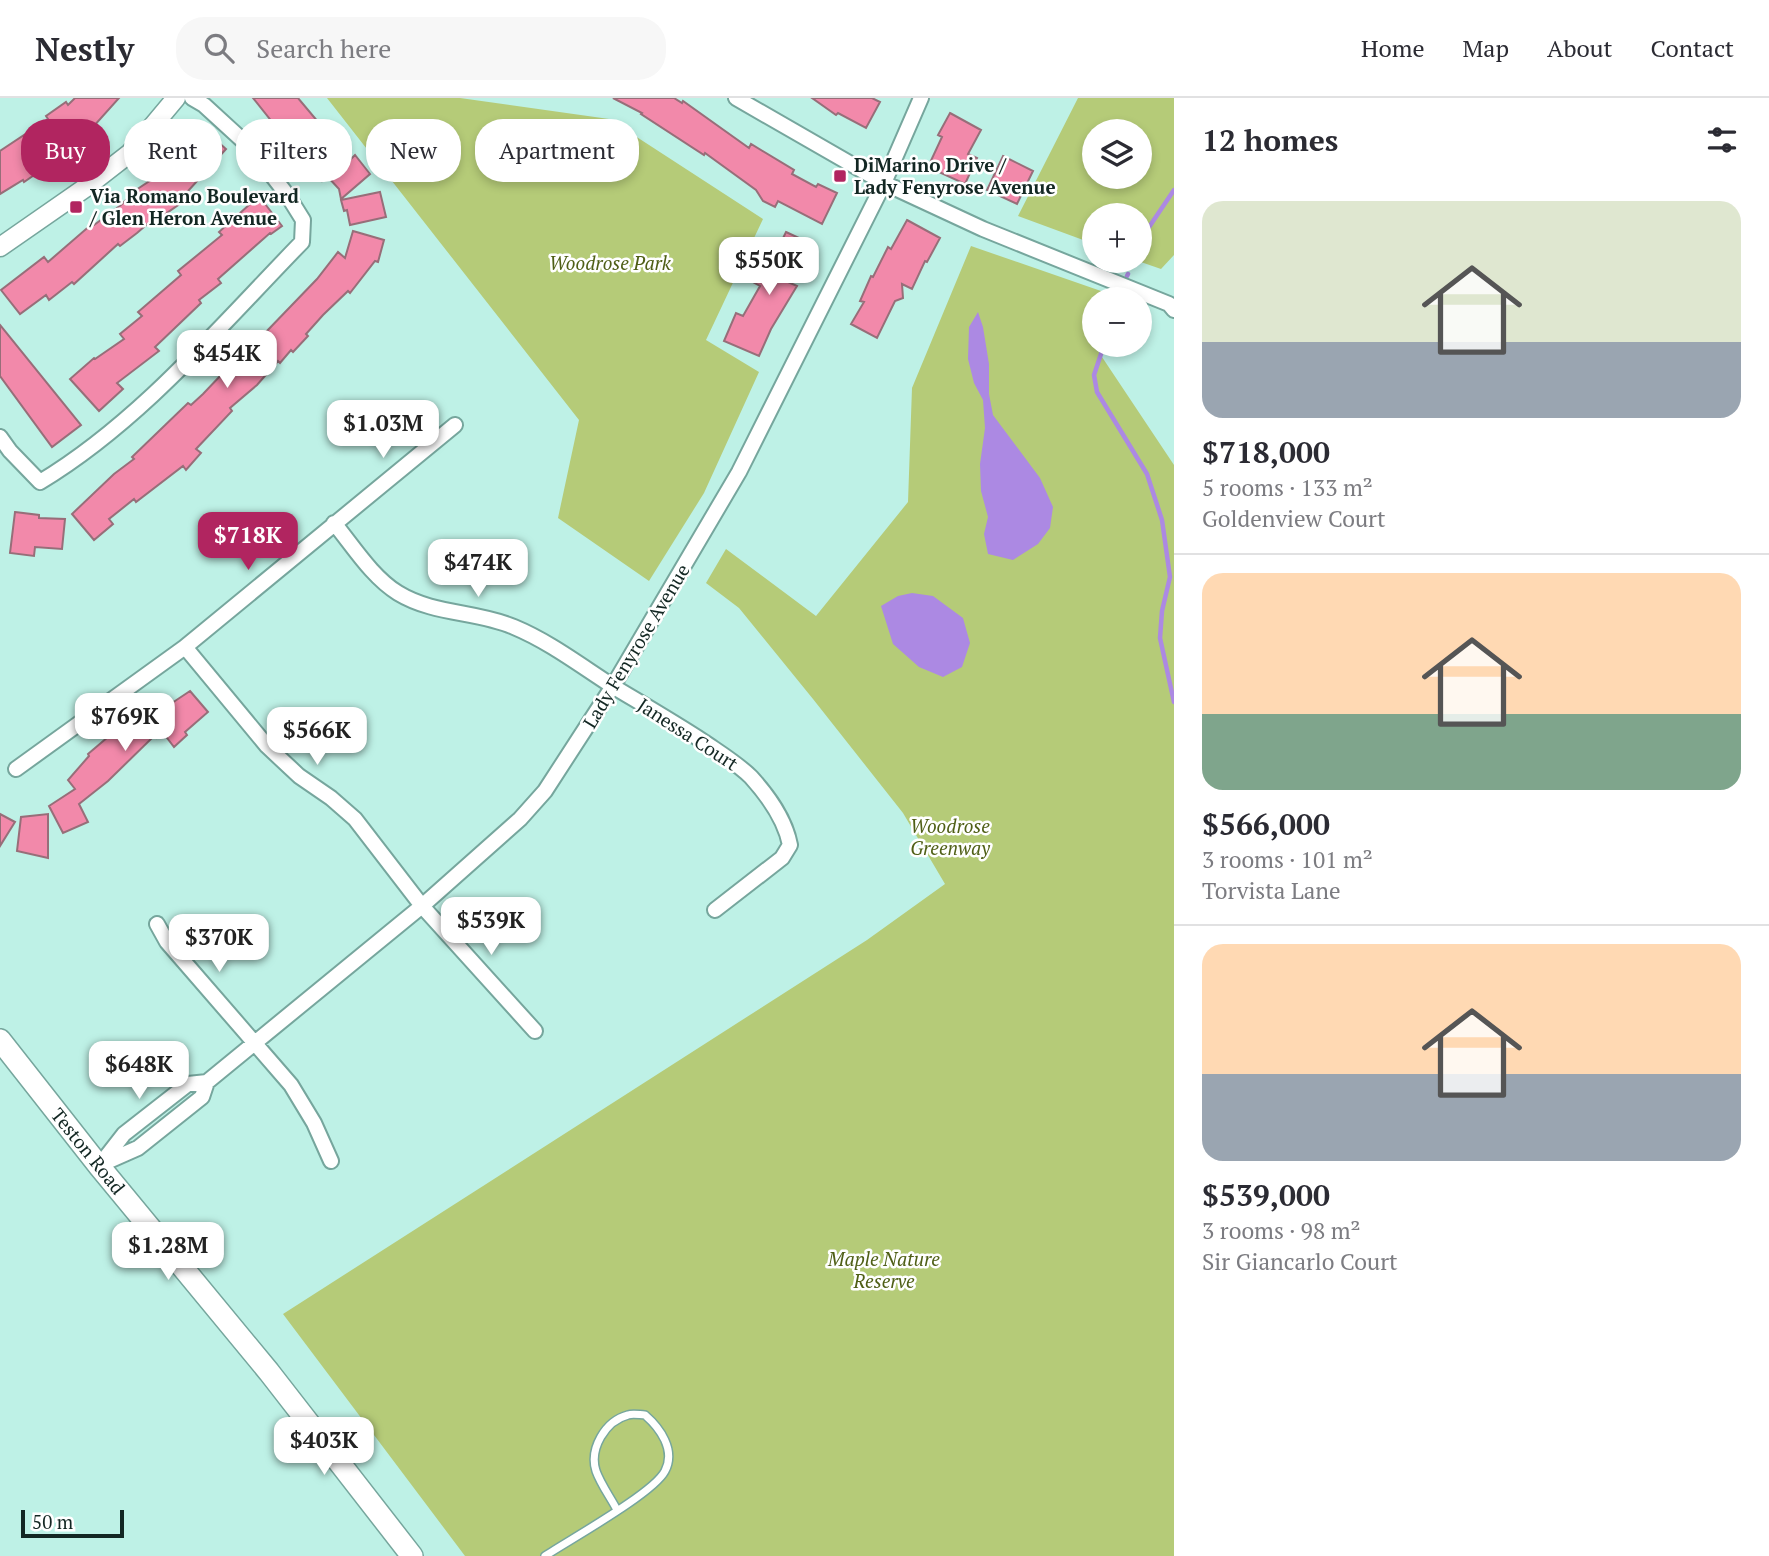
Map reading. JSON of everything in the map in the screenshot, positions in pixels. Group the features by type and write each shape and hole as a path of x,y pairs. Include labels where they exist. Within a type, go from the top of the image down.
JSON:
{"main road":[{"name":"Teston Road","path":"0,1041 269,1372 412,1556"}],"street":[{"path":"0,247 130,153 176,98"},
{"path":"0,437 40,482 75,461 114,430 166,381 302,242 303,220 288,196 251,148 204,105 192,98"},
{"path":"736,98 884,183 983,229 1169,304 1174,310"},
{"name":"Lady Fenyrose Avenue","path":"99,1166 124,1134 188,1084 207,1082 422,906 520,820 545,791 613,686 739,472 884,183 921,98"},
{"path":"16,769 185,648 455,425"},
{"name":"Janessa Court","path":"334,523 371,568 396,592 415,602 444,611 513,626 548,643 685,729 749,775 787,828 790,845 782,858 715,910"},
{"path":"185,648 267,746 299,776 355,819 422,906 535,1031"},
{"path":"158,924 167,942 303,1101 331,1161"}],"lane":[{"path":"545,1556 624,1507 662,1477 666,1469 667,1443 659,1428 645,1415 628,1414 615,1422 601,1436 594,1451 596,1471 617,1510"}],"green space":[{"name":"Woodrose Park","path":"327,98 460,98 609,119 475,119 475,182 639,182 639,138 763,219 706,340 759,372 704,493 649,581 558,518 579,420 393,182 461,182 461,119 366,119 366,148 352,130 352,119 343,119"},
{"path":"1078,98 1174,98 1174,255 1161,269 1152,266 1152,203 1082,203 1082,240 1018,216"},
{"name":"Maple Nature Reserve","path":"971,246 1089,287 1082,287 1082,357 1102,357 1174,465 1174,1556 465,1556 283,1314 867,940 945,884 903,813 813,699 739,608 706,583 726,549 816,616 908,502 912,388"}],"shaded area":[{"path":"978,312 989,364 989,394 993,415 1040,478 1053,507 1050,528 1038,544 1013,560 988,554 984,534 988,517 981,491 980,464 985,428 983,400 974,383 968,359 969,327"},
{"path":"912,593 933,596 963,618 970,643 962,667 943,677 919,667 893,644 881,606 898,596"}],"building":[{"path":"75,98 119,98 100,119 48,119 46,116 66,102 68,105"},
{"path":"253,98 298,98 316,119 270,119"},
{"path":"613,98 674,98 682,103 683,101 749,148 751,144 794,170 792,174 816,187 818,184 837,193 822,224 778,201 775,207 763,201 756,190 705,153 704,155 642,113"},
{"path":"812,98 872,98 880,102 866,128 838,113 836,115"},
{"path":"950,113 981,130 968,154 977,158 965,184 928,167 942,137 938,135"},
{"path":"21,137 21,181 0,194 0,151"},
{"path":"355,155 366,169 366,177 341,199 339,189 333,182 352,182 352,158"},
{"path":"1003,156 1033,171 1017,204 987,190"},
{"path":"148,182 196,182 179,201 181,203 161,217 159,214 120,246 118,244 74,284 72,282 49,300 46,295 20,314 1,290 44,257 48,262 93,223 94,225 121,205"},
{"path":"380,192 386,217 350,225 347,210 344,211 341,200"},
{"path":"259,196 282,226 270,233 218,279 221,283 199,300 201,303 155,347 159,351 117,383 123,389 99,411 70,379 94,358 124,339 120,334 142,316 138,312 181,275 178,271 222,235 219,232"},
{"path":"907,220 940,238 912,289 902,284 903,298 895,301 877,338 851,324 864,302 860,301 871,276 873,277 888,247 891,249"},
{"path":"353,231 384,240 378,262 375,261 350,293 348,291 323,315 293,352 291,350 280,363 278,361 257,385 230,408 232,411 196,449 201,453 186,470 183,466 136,502 134,499 109,519 113,524 94,540 72,514 134,459 132,457 188,403 191,405 203,394 261,333 264,334 317,279 338,252 345,258"},
{"path":"786,232 814,245 809,255 802,256 788,282 797,286 771,329 759,356 724,341 736,313 743,316 760,286 753,282 760,268 767,271"},
{"path":"0,325 81,425 52,447 0,376"},
{"path":"15,512 39,515 39,518 65,519 62,549 35,547 34,556 10,553"},
{"path":"190,691 208,712 185,732 187,735 174,747 164,734 157,738 155,735 108,781 79,804 88,822 63,833 49,806 75,789 68,780 88,754 135,714 138,718 160,699 166,707"},
{"path":"0,814 15,822 0,846"},
{"path":"48,814 48,858 17,851 21,817"}],"waterway":[{"path":"1152,223 1174,190"},
{"path":"1100,357 1094,375 1097,392 1147,474 1162,520 1170,577 1162,611 1160,638 1174,702"}],"place":[{"name":"DiMarino Drive / Lady Fenyrose Avenue","path":"840,176"},
{"name":"Via Romano Boulevard / Glen Heron Avenue","path":"76,207"}],"park label":[{"name":"Woodrose Greenway","path":"950,837"}]}
